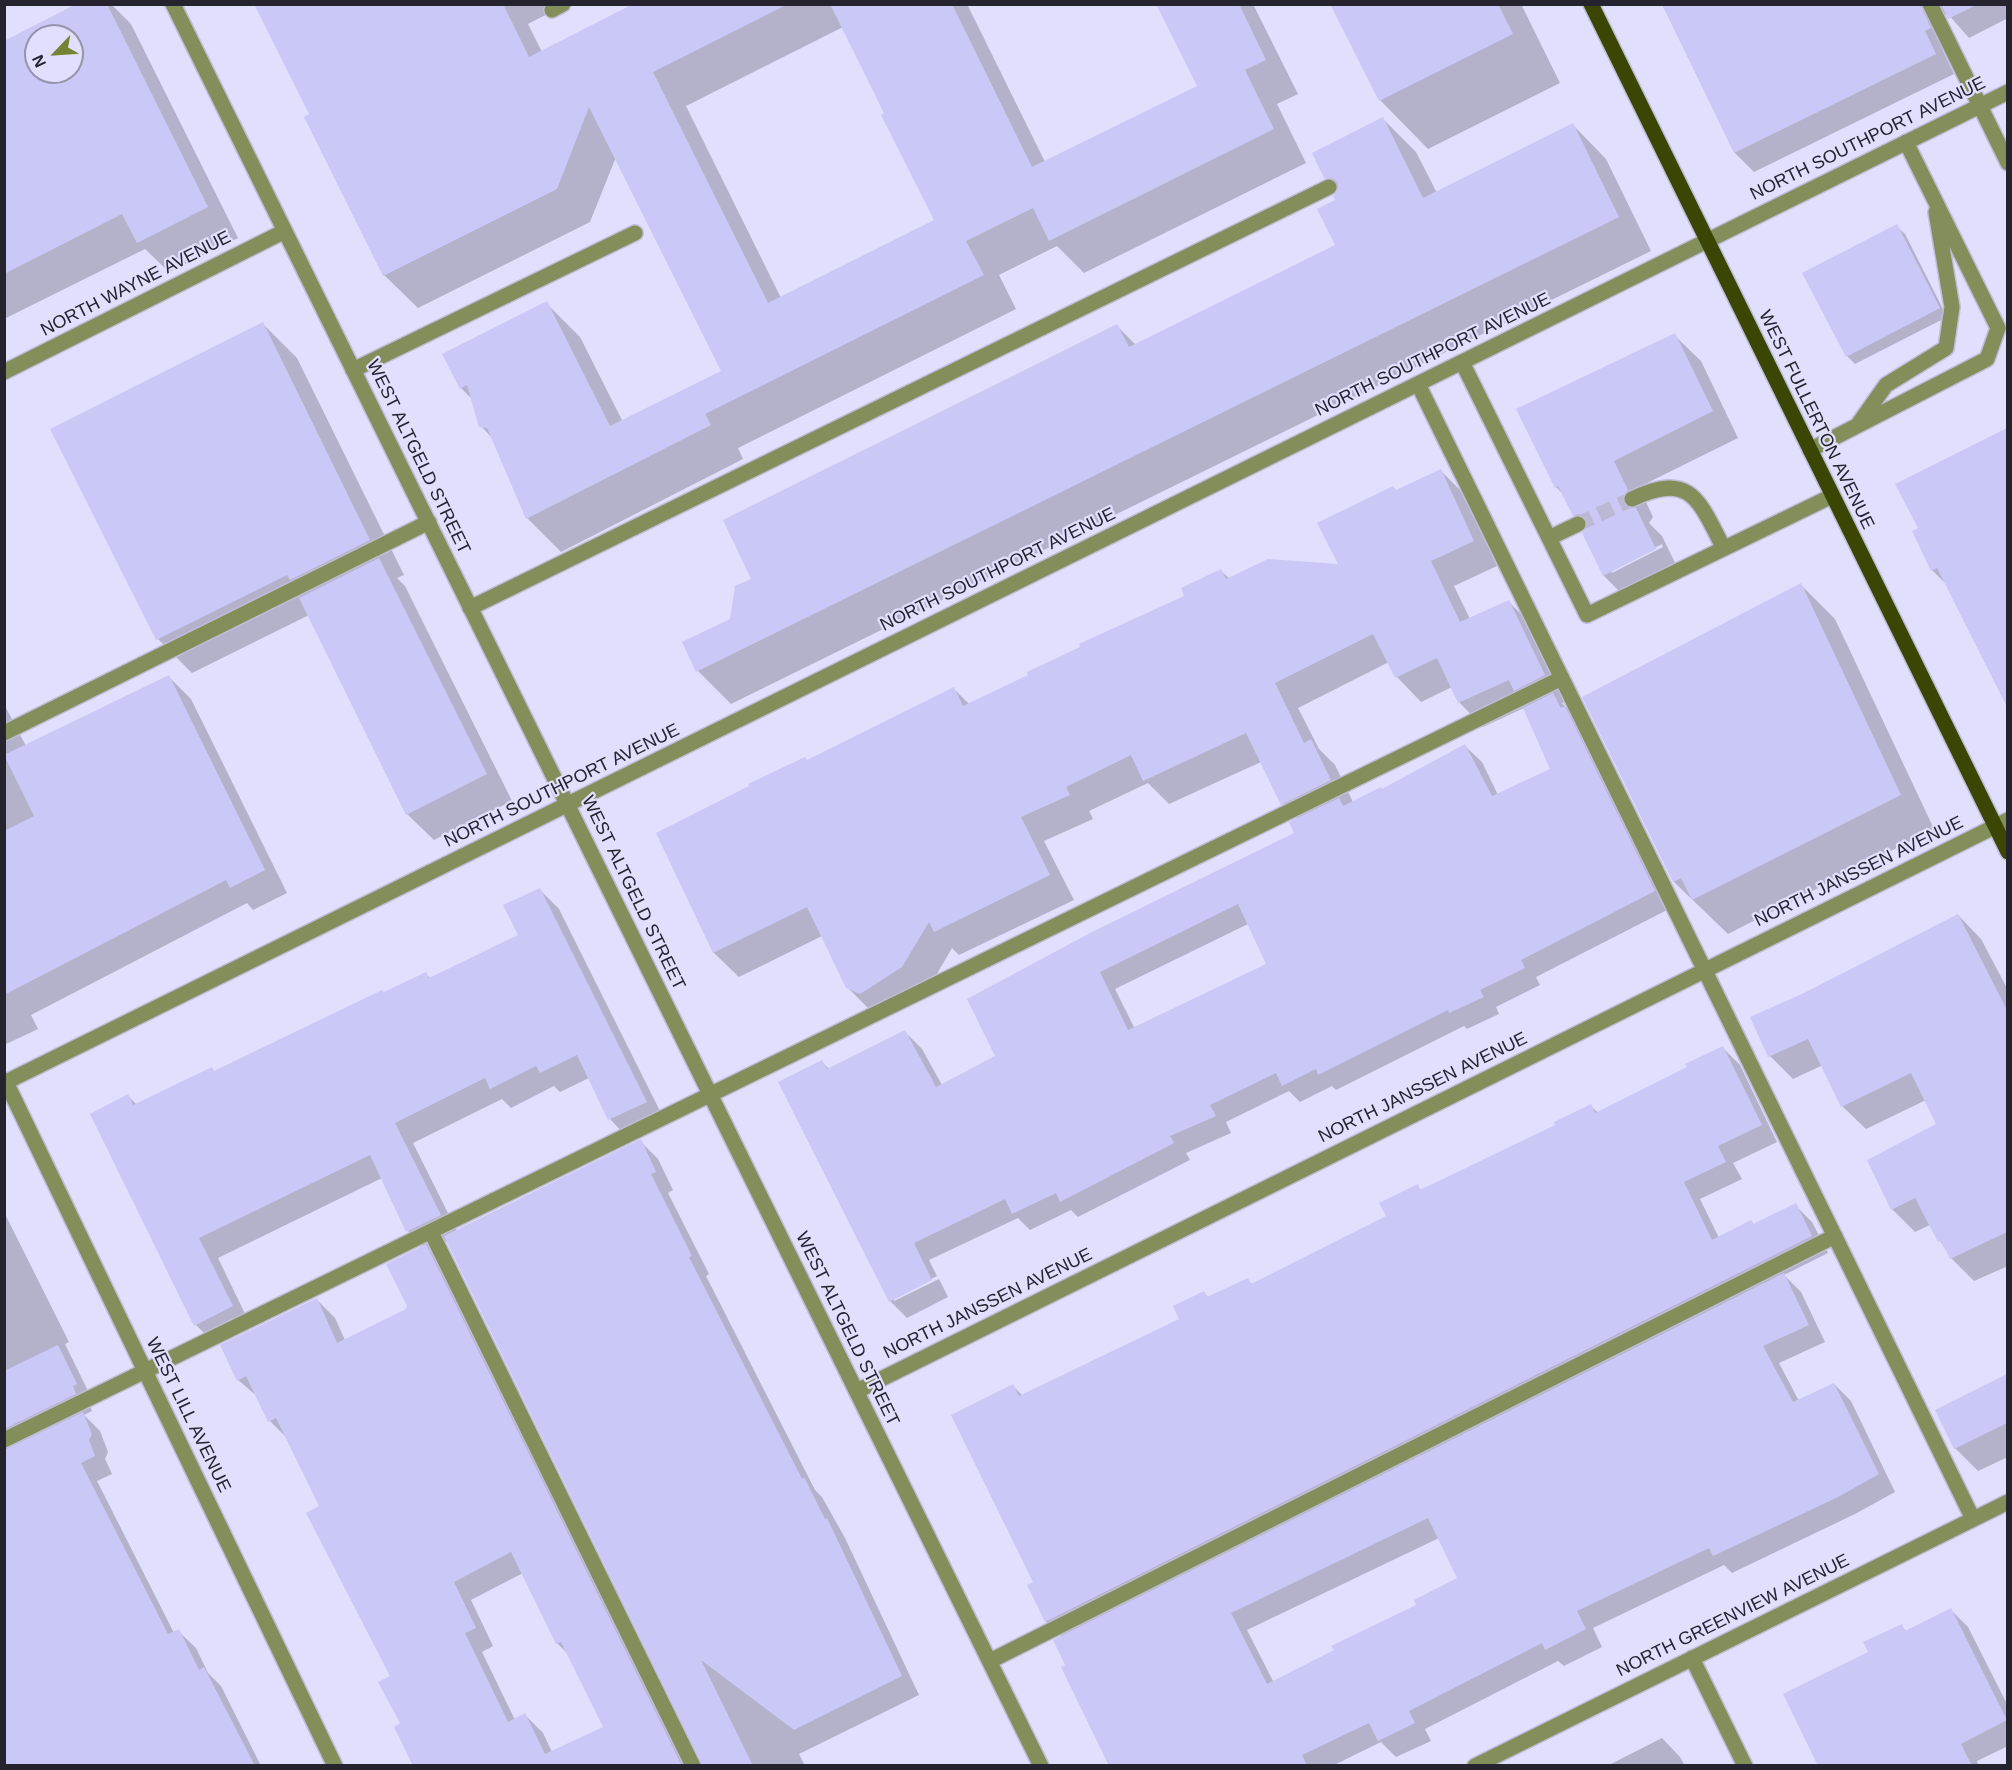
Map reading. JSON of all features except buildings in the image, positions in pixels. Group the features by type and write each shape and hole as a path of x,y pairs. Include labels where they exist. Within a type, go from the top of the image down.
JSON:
{"main road":[{"name":"WEST FULLERTON AVENUE","path":"1591,4 1832,495 2001,823 2007,852"}],"street":[{"name":"WEST ALTGELD STREET","path":"173,4 1041,1766"},
{"path":"1930,4 2007,163"},
{"name":"NORTH SOUTHPORT AVENUE","path":"5,1083 2007,92"},
{"path":"1810,450 1987,359 1998,328 1906,142"},
{"path":"470,608 1329,187"},
{"path":"1858,425 1886,385 1946,348 1952,307 1932,195"},
{"name":"NORTH WAYNE AVENUE","path":"4,372 285,231"},
{"path":"353,370 635,232"},
{"path":"1462,362 1587,615 1832,495"},
{"path":"1418,384 1973,1519"},
{"path":"1632,499 1648,491 1676,487 1700,501 1723,547"},
{"path":"4,733 429,522"},
{"path":"1549,538 1578,524"},
{"path":"4,1440 1562,678"},
{"name":"NORTH JANSSEN AVENUE","path":"856,1391 2001,823"},
{"name":"WEST LILL AVENUE","path":"5,1083 335,1766"},
{"path":"430,1232 693,1766"},
{"path":"990,1661 1835,1236"},
{"name":"NORTH GREENVIEW AVENUE","path":"1475,1766 2007,1502"},
{"path":"1692,1658 1745,1766"}],"tunnel":[{"path":"1578,524 1632,499"}]}
